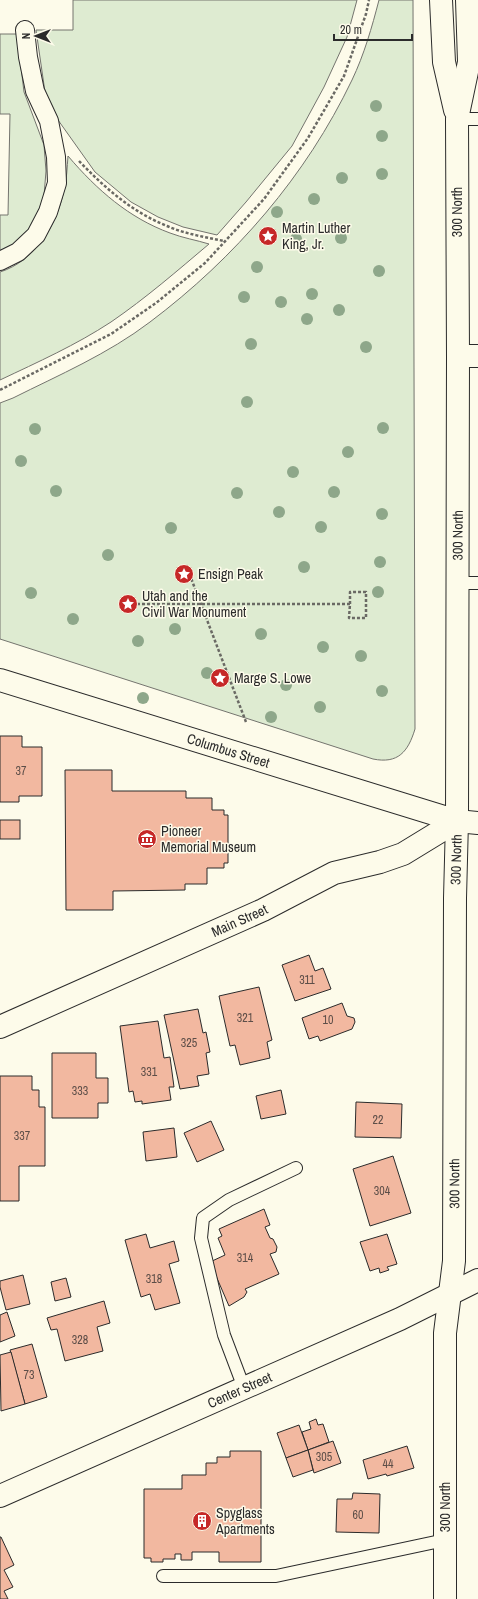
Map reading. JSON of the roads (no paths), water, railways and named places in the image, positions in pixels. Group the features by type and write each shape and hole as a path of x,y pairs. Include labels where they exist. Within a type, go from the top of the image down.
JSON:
{"street":[{"name":"300 North","path":"442,0 444,62 467,119"},
{"name":"300 North","path":"445,1599 445,1333 454,1261 455,898 468,822 467,119 469,62 467,0"},
{"path":"0,261 18,252 36,235 48,212 57,183 56,157 48,121 35,91 28,57 25,30"},
{"name":"Columbus Street","path":"0,680 468,822"},
{"name":"Main Street","path":"0,1027 263,910 334,873 380,862 403,854 468,822"},
{"name":"Center Street","path":"0,1496 400,1319 478,1280"}],"lane":[{"path":"244,1388 224,1335 201,1238 202,1218 229,1200 296,1168"},
{"path":"163,1576 276,1576 445,1540"}],"place":[{"name":"Martin Luther King, Jr.","path":"268,236"},
{"name":"Ensign Peak","path":"184,574"},
{"name":"Utah and the Civil War Monument","path":"128,604"},
{"name":"Marge S. Lowe","path":"220,678"},
{"name":"Pioneer Memorial Museum","path":"147,839"},
{"name":"Spyglass Apartments","path":"202,1521"}]}
